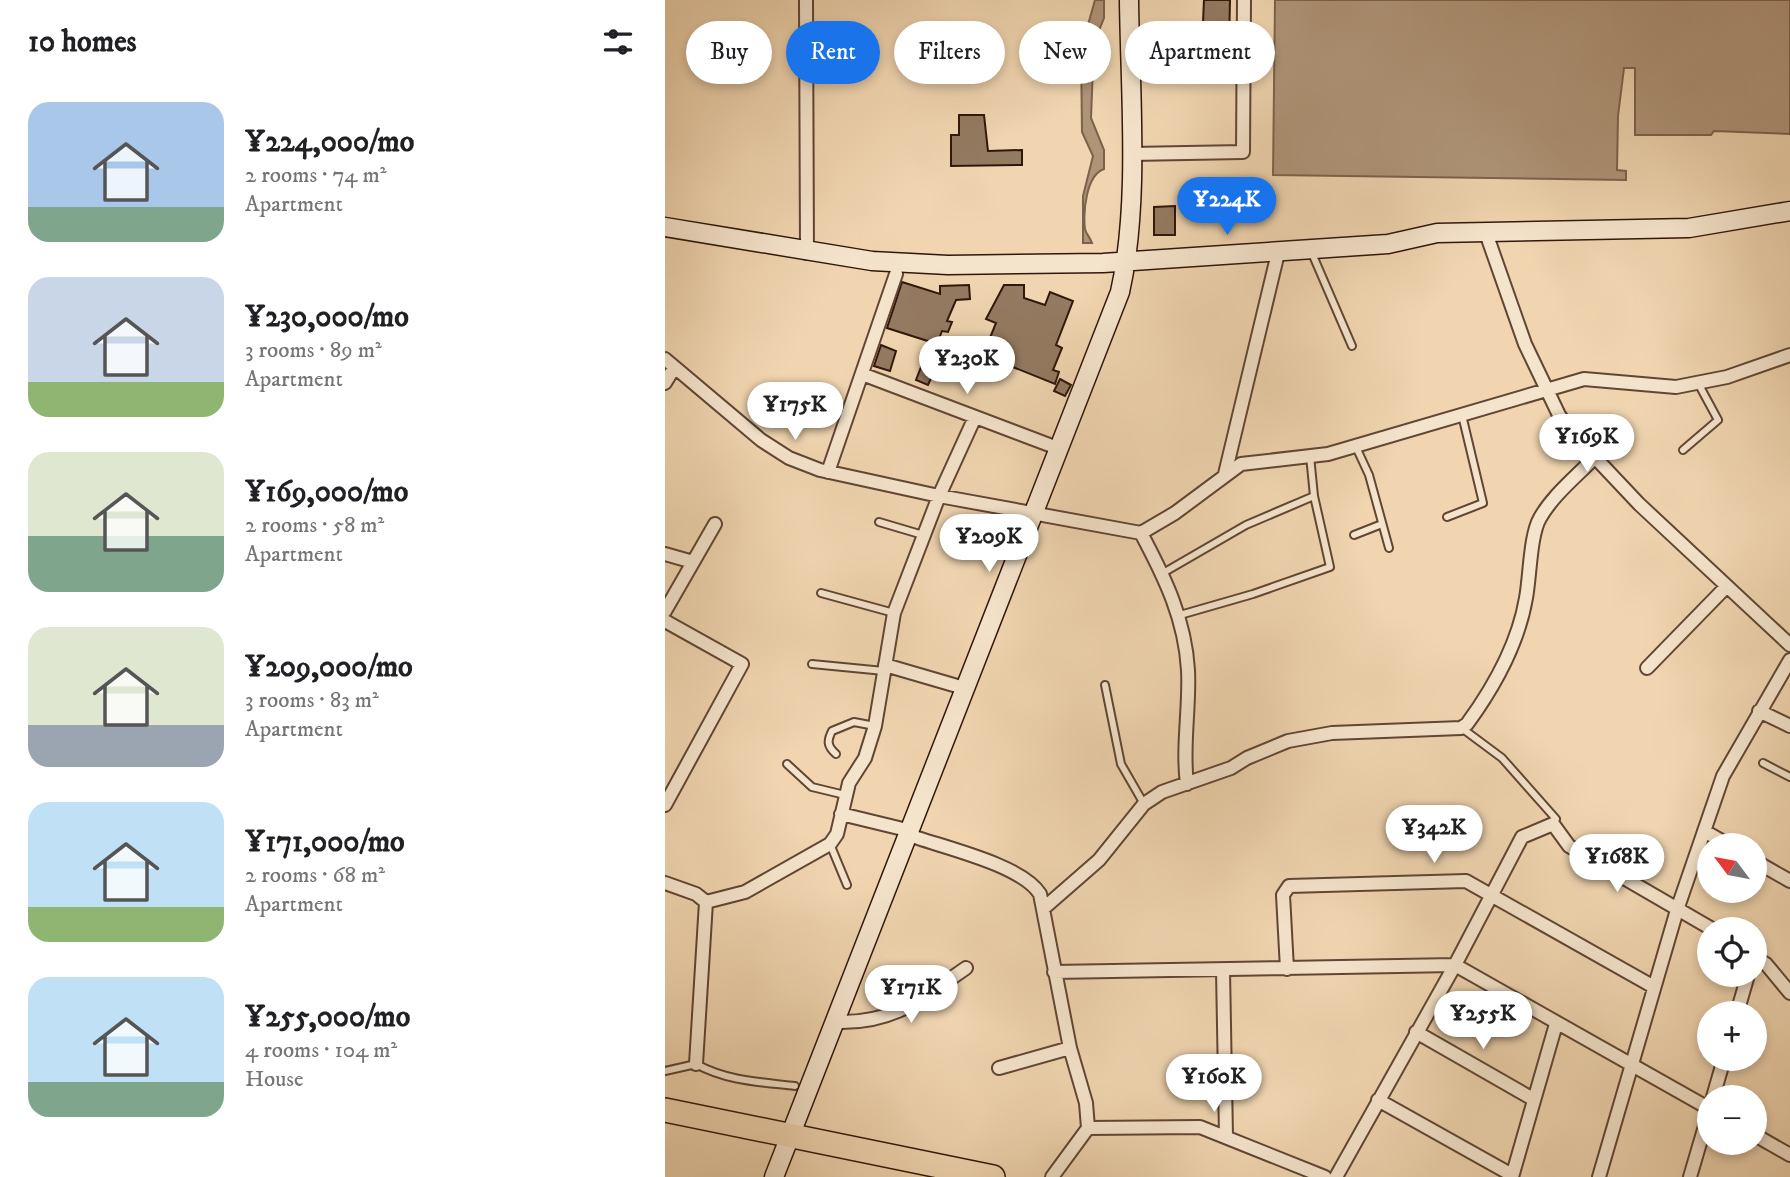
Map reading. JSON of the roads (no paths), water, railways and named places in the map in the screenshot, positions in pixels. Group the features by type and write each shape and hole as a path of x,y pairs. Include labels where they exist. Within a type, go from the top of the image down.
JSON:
{"highway":[{"path":"665,1110 790,1135 936,1171 993,1177"}],"street":[{"path":"806,0 807,253"},
{"path":"774,1177 1120,292 1126,263 1131,154 1129,0"},
{"path":"1131,154 1243,152 1244,0"},
{"path":"665,226 807,253 872,261 948,265 1126,263 1388,244 1437,233 1689,228 1790,211"},
{"path":"1486,233 1524,344 1559,415 1594,458 1726,587 1790,645"},
{"path":"1226,474 1278,253"},
{"path":"828,472 896,274"},
{"path":"665,383 670,364 761,440 789,458 828,472 939,496 1141,533 1175,513 1241,464 1310,456 1355,446 1584,379 1618,380 1647,387 1676,387 1790,355"},
{"path":"862,374 1060,449"},
{"path":"706,902 744,892 830,844 837,834 849,783 865,758 875,726 894,613 939,496 975,417"},
{"path":"1044,908 1099,860 1144,804 1162,792 1289,741 1332,733 1461,728 1493,688 1509,653 1526,601 1538,521 1550,503 1594,458"},
{"path":"665,611 715,524"},
{"path":"1141,533 1163,573 1180,614 1188,671 1184,762 1187,784"},
{"path":"665,554 693,562"},
{"path":"1647,668 1726,587"},
{"path":"665,621 742,664 665,805"},
{"path":"1599,1177 1677,910 1723,776 1790,660"},
{"path":"885,668 964,688"},
{"path":"1759,711 1790,726"},
{"path":"841,814 907,832 1017,873 1034,884 1044,908 1070,1048 1086,1103 1088,1128 1052,1177"},
{"path":"1088,1128 1200,1127 1334,1177 1455,965 1522,837 1553,824 1569,846 1697,921"},
{"path":"1704,831 1708,833"},
{"path":"1767,868 1790,881"},
{"path":"1287,969 1283,895 1289,886 1466,881 1654,988"},
{"path":"665,883 696,894 706,902"},
{"path":"696,1064 706,902"},
{"path":"1054,972 1455,965 1697,1102"},
{"path":"1767,965 1790,993"},
{"path":"836,1022 854,1023 899,1014 966,968"},
{"path":"1223,970 1226,1136"},
{"path":"1378,1100 1512,1176 1556,1024"},
{"path":"1416,1032 1533,1099"},
{"path":"999,1068 1070,1048"},
{"path":"1767,1142 1790,1155"},
{"path":"1691,1177 1697,1155"}],"lane":[{"path":"1311,250 1352,346"},
{"path":"1683,450 1718,420 1698,383"},
{"path":"1447,517 1483,503 1462,415"},
{"path":"1355,446 1369,475 1389,548"},
{"path":"1180,614 1253,594 1330,567 1314,496 1310,456"},
{"path":"1163,573 1247,525 1314,496"},
{"path":"879,522 923,535"},
{"path":"1355,534 1382,524"},
{"path":"821,593 894,613"},
{"path":"812,664 885,668"},
{"path":"1105,685 1121,764 1144,804"},
{"path":"836,754 829,749 827,740 832,731 854,722 875,726"},
{"path":"1461,728 1502,758 1556,819 1553,824"},
{"path":"1763,763 1790,777"},
{"path":"787,764 812,787 846,795"},
{"path":"830,844 847,885"},
{"path":"665,1071 696,1064 737,1079 795,1086"}]}
